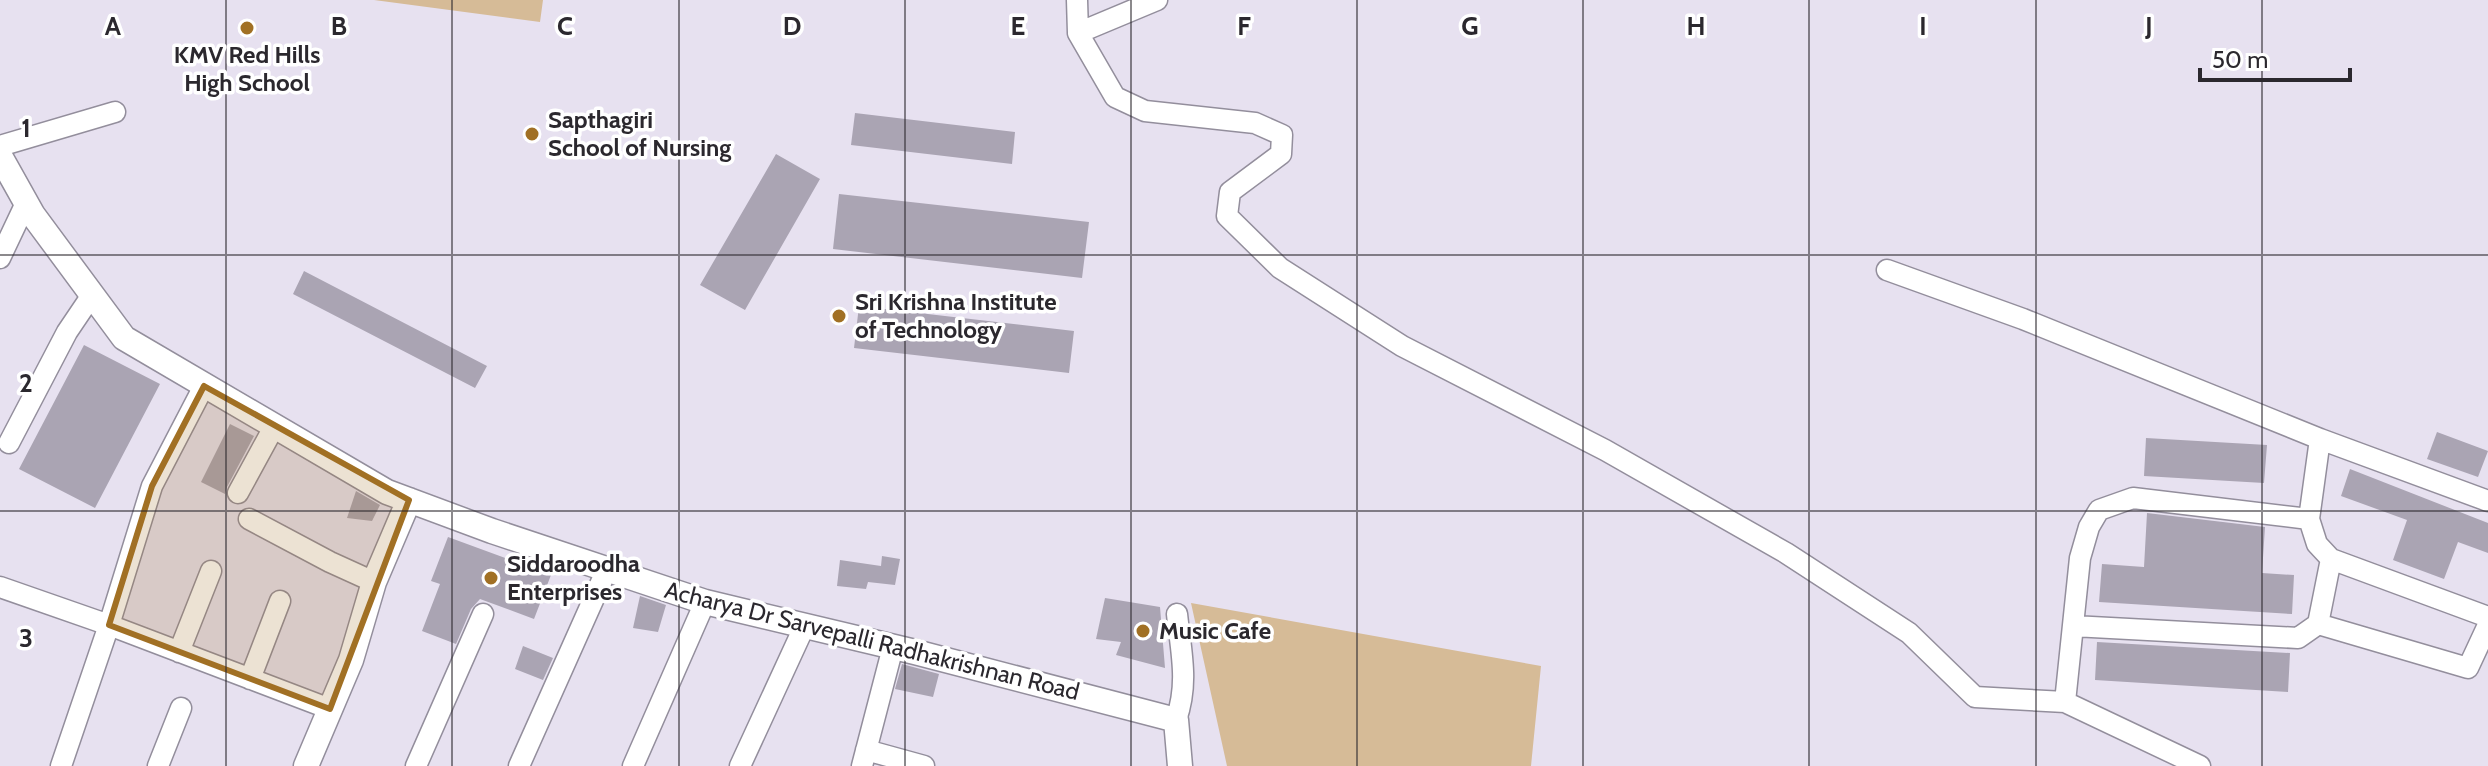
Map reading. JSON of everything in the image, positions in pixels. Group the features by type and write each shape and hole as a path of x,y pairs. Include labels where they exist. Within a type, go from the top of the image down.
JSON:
{"street":[{"path":"1077,0 1078,33 1115,97 1145,111 1255,123 1282,135 1281,154 1230,192 1227,216 1280,268 1402,346 1605,450 1786,553 1909,633 1975,697 2065,702 2200,766"},
{"path":"1078,33 1157,0"},
{"path":"0,146 115,112"},
{"name":"Acharya Dr Sarvepalli Radhakrishnan Road","path":"0,156 26,203 124,338 387,492 705,602 1176,720"},
{"path":"0,258 26,203"},
{"path":"1887,270 2023,319 2320,439 2488,501"},
{"path":"9,443 67,332 92,295"},
{"path":"61,766 152,486 204,386"},
{"path":"238,493 274,427"},
{"path":"2320,439 2309,519 2317,544 2331,559 2488,617"},
{"path":"2065,702 2080,558 2089,527 2099,510 2133,498 2309,519"},
{"path":"306,766 351,660 374,582 409,500"},
{"path":"249,519 374,582"},
{"path":"2073,626 2298,638 2318,624 2331,559"},
{"path":"519,766 607,569"},
{"path":"179,652 211,571"},
{"path":"0,587 330,709"},
{"path":"250,679 280,601"},
{"path":"633,766 705,602"},
{"path":"416,766 483,614"},
{"path":"1177,614 1185,685 1176,720 1180,766"},
{"path":"2318,624 2468,668 2488,625"},
{"path":"740,766 805,625"},
{"path":"893,647 864,758 924,766"},
{"path":"158,766 181,708"}],"highlighted area":[{"path":"204,386 409,500 330,709 109,625 152,486"}],"shaded area":[{"path":"374,0 543,0 540,22"},
{"path":"1191,603 1541,666 1531,766 1227,766"}],"building":[{"path":"855,113 1015,132 1012,164 851,145"},
{"path":"776,154 820,179 745,310 700,285"},
{"path":"839,194 1089,222 1082,278 833,249"},
{"path":"304,271 487,366 475,388 293,294"},
{"path":"859,306 1074,331 1069,373 854,348"},
{"path":"84,345 160,384 95,508 19,469"},
{"path":"230,424 254,436 225,494 201,482"},
{"path":"2437,432 2488,451 2478,477 2427,459"},
{"path":"2146,438 2267,445 2264,483 2144,476"},
{"path":"2350,469 2488,523 2488,553 2458,542 2444,579 2393,560 2407,520 2341,496"},
{"path":"356,491 380,505 372,521 347,518"},
{"path":"2147,513 2265,527 2262,573 2294,575 2292,614 2099,602 2102,564 2144,567"},
{"name":"Siddaroodha Enterprises","path":"448,537 551,575 534,619 480,599 471,609 456,644 422,631 440,584 431,581"},
{"path":"882,556 900,559 895,585 868,582 866,589 837,586 840,560 881,566"},
{"path":"640,596 666,605 658,632 633,628"},
{"name":"Music Cafe","path":"1105,598 1160,607 1165,668 1116,655 1121,642 1096,639"},
{"path":"2097,642 2290,653 2288,692 2095,680"},
{"path":"523,646 553,658 543,680 515,669"},
{"path":"902,664 939,674 933,697 895,689"}],"place":[{"name":"KMV Red Hills High School","path":"247,28"},
{"name":"Sapthagiri School of Nursing","path":"532,134"},
{"name":"Sri Krishna Institute of Technology","path":"839,316"},
{"name":"Siddaroodha Enterprises","path":"491,578"},
{"name":"Music Cafe","path":"1143,631"}]}
